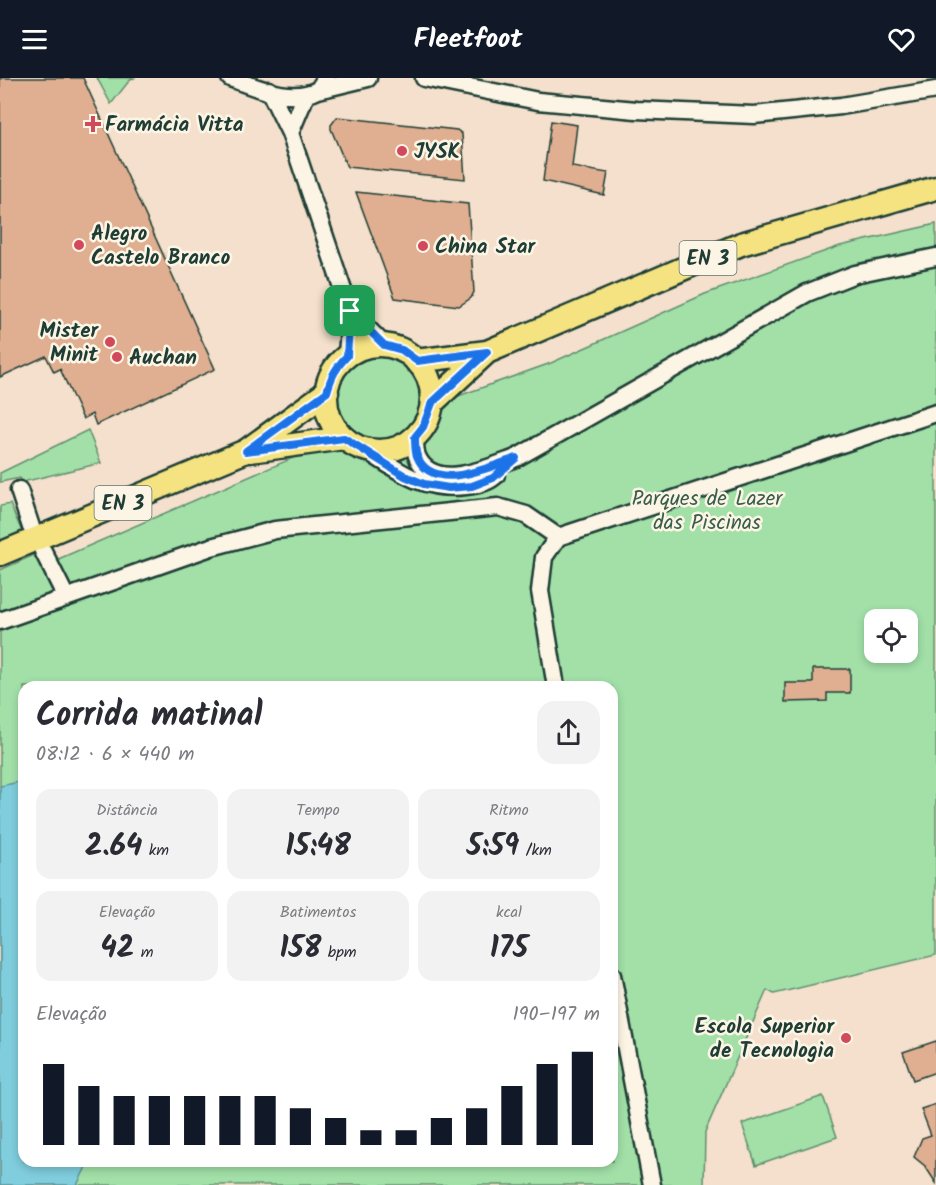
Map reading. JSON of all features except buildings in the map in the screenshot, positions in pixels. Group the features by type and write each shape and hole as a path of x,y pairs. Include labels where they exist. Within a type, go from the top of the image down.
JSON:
{"main road":[{"name":"EN 3","path":"417,361 487,352 741,244 936,188"},
{"path":"415,437 392,449 366,450 344,438 330,417 327,392 330,378 337,366 358,349 384,345 402,350 417,361 426,373 431,387 432,403"},
{"name":"EN 3","path":"415,437 423,427 432,403 487,352"},
{"name":"EN 3","path":"0,554 246,451 327,392"},
{"name":"EN 3","path":"246,451 344,438"}],"street":[{"path":"230,78 286,95 368,78"},
{"path":"424,78 538,100 636,110 754,115 841,106 936,90"},
{"path":"290,133 316,88"},
{"path":"269,90 290,133 350,311 347,356"},
{"path":"415,437 417,456 426,469 437,475 453,476 478,472 516,458 807,293 855,274 936,257"},
{"path":"350,311 384,345"},
{"path":"555,681 540,591 544,557 558,537 936,413"},
{"path":"366,450 414,480 449,488 472,486 493,478 516,458"},
{"path":"19,490 31,527"},
{"path":"0,621 212,548 275,530 498,507 526,515 558,537"},
{"path":"43,551 66,597"},
{"path":"618,1007 651,1185"}],"green space":[{"path":"97,78 134,78 111,104"},
{"name":"Parques de Lazer das Piscinas","path":"936,224 936,955 774,994 767,990 705,1132 704,1185 0,1185 0,570 43,551 49,563 351,433 338,411 336,391 343,374 356,362 373,356 391,356 407,364 420,385 422,409 551,363 705,294 840,246"},
{"path":"88,430 101,463 23,482 20,478 0,482 0,473"},
{"path":"10,504 22,532 0,542 0,506"},
{"path":"823,1096 837,1137 756,1165 742,1124"}],"water":[{"path":"18,782 18,1167 86,1167 77,1185 0,1185 0,786"}],"place":[{"name":"Farmácia Vitta","path":"93,124"},
{"name":"JYSK","path":"402,151"},
{"name":"Alegro Castelo Branco","path":"79,245"},
{"name":"China Star","path":"423,246"},
{"name":"Mister Minit","path":"110,342"},
{"name":"Auchan","path":"117,357"},
{"name":"Escola Superior de Tecnologia","path":"846,1038"}],"route":[{"path":"350,311 384,345 402,350 417,361 487,352 432,403 429,416 415,437 417,456 426,469 437,475 453,476 478,472 516,458 493,478 472,486 449,488 424,484 405,476 344,438 246,451 327,392 330,378 347,356 350,311"}]}
